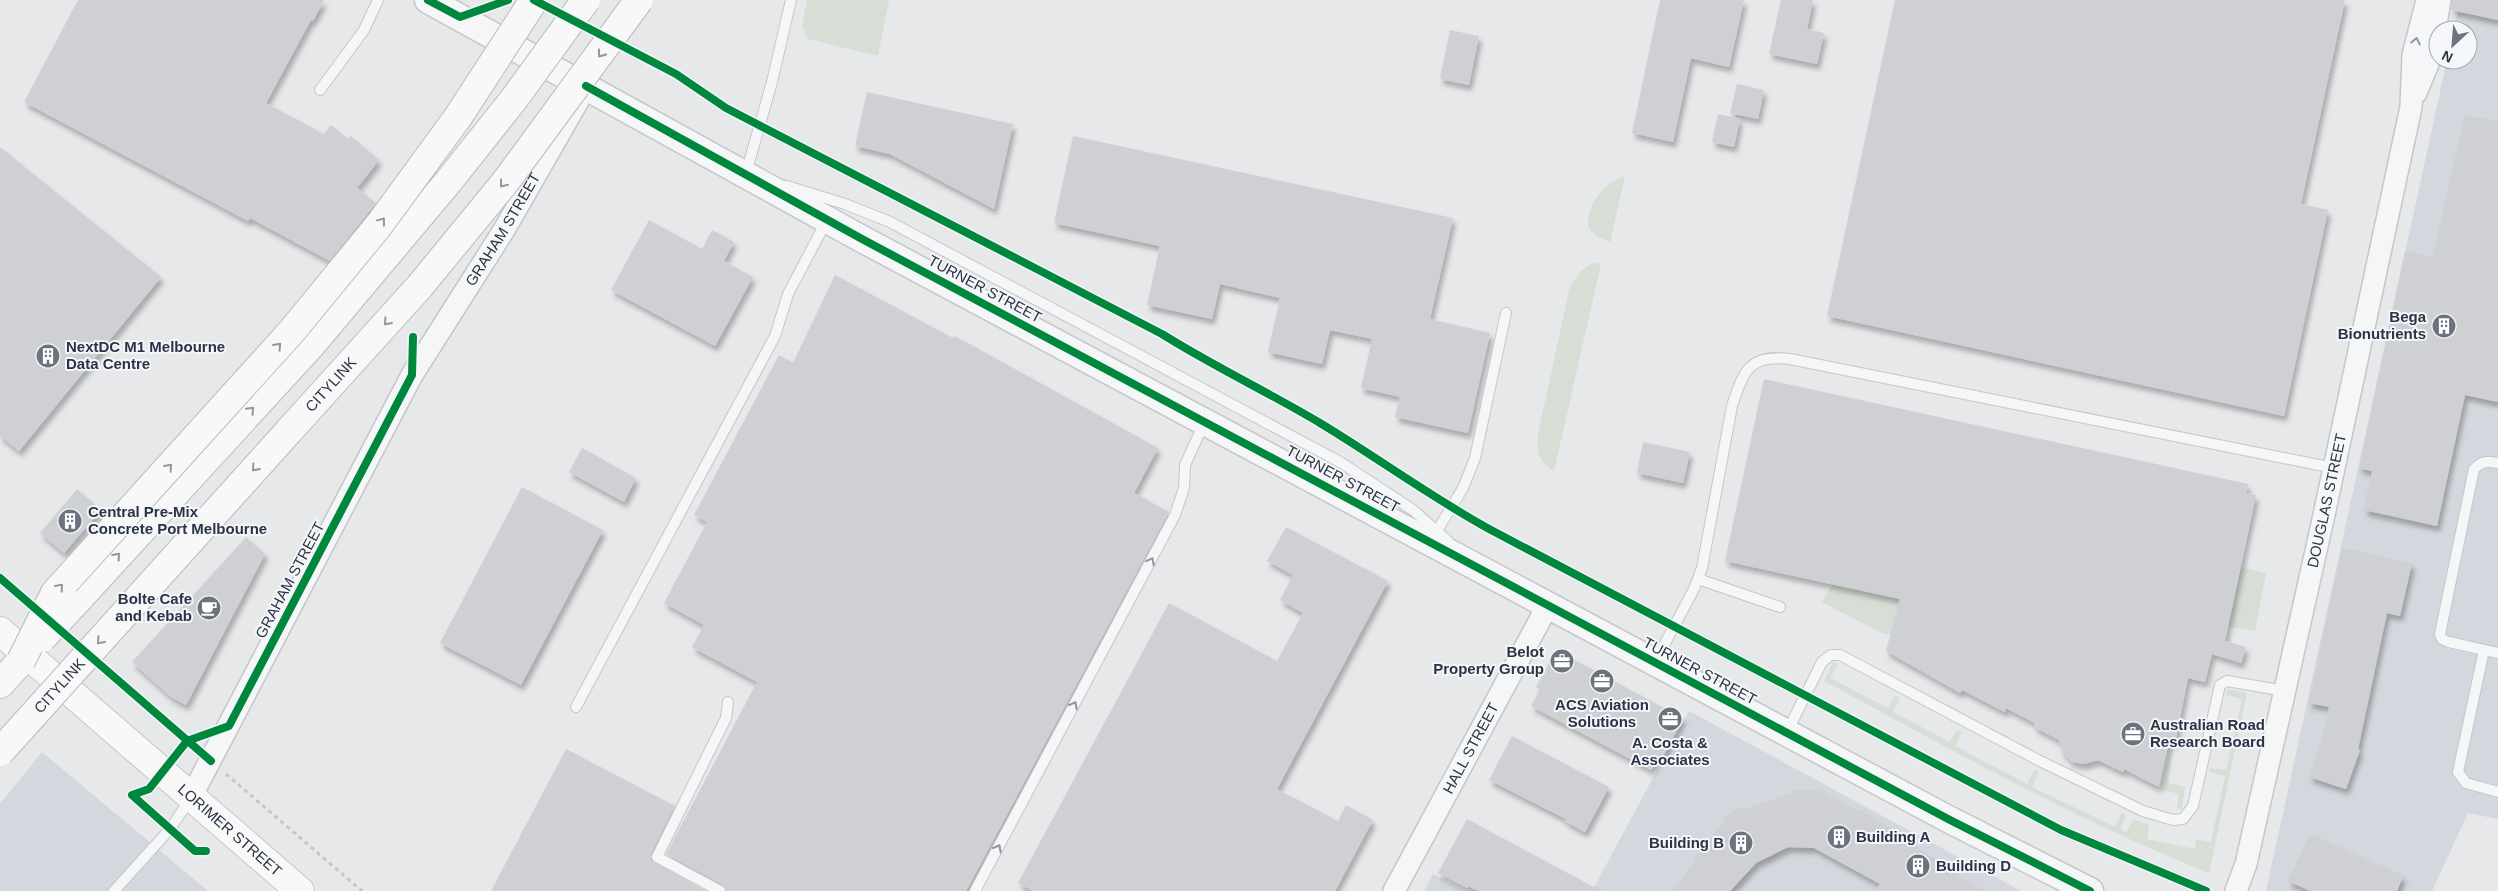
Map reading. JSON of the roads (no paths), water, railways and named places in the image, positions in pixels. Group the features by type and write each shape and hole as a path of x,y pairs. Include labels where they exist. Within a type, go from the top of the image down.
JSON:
{"main road":[{"path":"21,661 55,593 292,331 379,225 458,117 534,0"},
{"path":"0,684 312,344 460,167 514,99 586,0"},
{"name":"CITYLINK","path":"0,752 448,254 512,174 639,0"},
{"name":"LORIMER STREET","path":"0,631 300,891"}],"street":[{"name":"TURNER STREET","path":"428,0 827,220 2026,860 2090,891"},
{"name":"DOUGLAS STREET","path":"2236,891 2246,864 2334,468 2410,107 2413,55 2427,0"},
{"name":"DOUGLAS STREET","path":"2410,107 2430,59 2440,0"},
{"name":"GRAHAM STREET","path":"191,797 412,375 504,230 586,86"},
{"name":"HALL STREET","path":"1394,891 1548,605"}],"lane":[{"path":"320,90 360,37 378,0"},
{"path":"791,0 772,82 745,174 845,204 915,234 1340,462 1382,488 1437,531 1478,567"},
{"path":"576,707 775,336 788,294 827,220"},
{"path":"1437,531 1462,488 1475,458 1506,313"},
{"path":"1654,662 1698,579 1707,547 1732,406 1739,383 1757,360 1770,357 2334,468"},
{"path":"975,891 1175,515 1184,488 1185,465 1205,421"},
{"path":"2498,463 2487,461 2480,463 2474,469 2440,634 2442,639 2449,642 2498,653"},
{"path":"1698,579 1780,608"},
{"path":"2484,650 2458,772 2466,783 2498,792"},
{"path":"1786,732 1822,662 1831,655 1840,655 2040,761 2143,811 2173,820 2182,818 2193,806 2220,685 2227,681 2285,691"},
{"path":"720,891 657,857 726,718 728,702"},
{"path":"114,891 170,828 191,797"}],"place":[{"name":"Bega Bionutrients","path":"2444,326"},
{"name":"NextDC M1 Melbourne Data Centre","path":"48,356"},
{"name":"Central Pre-Mix Concrete Port Melbourne","path":"70,521"},
{"name":"Bolte Cafe and Kebab","path":"209,608"},
{"name":"Belot Property Group","path":"1562,661"},
{"name":"ACS Aviation Solutions","path":"1602,681"},
{"name":"A. Costa & Associates","path":"1670,719"},
{"name":"Australian Road Research Board","path":"2133,734"},
{"name":"Building A","path":"1839,837"},
{"name":"Building B","path":"1741,843"},
{"name":"Building D","path":"1918,866"}]}
